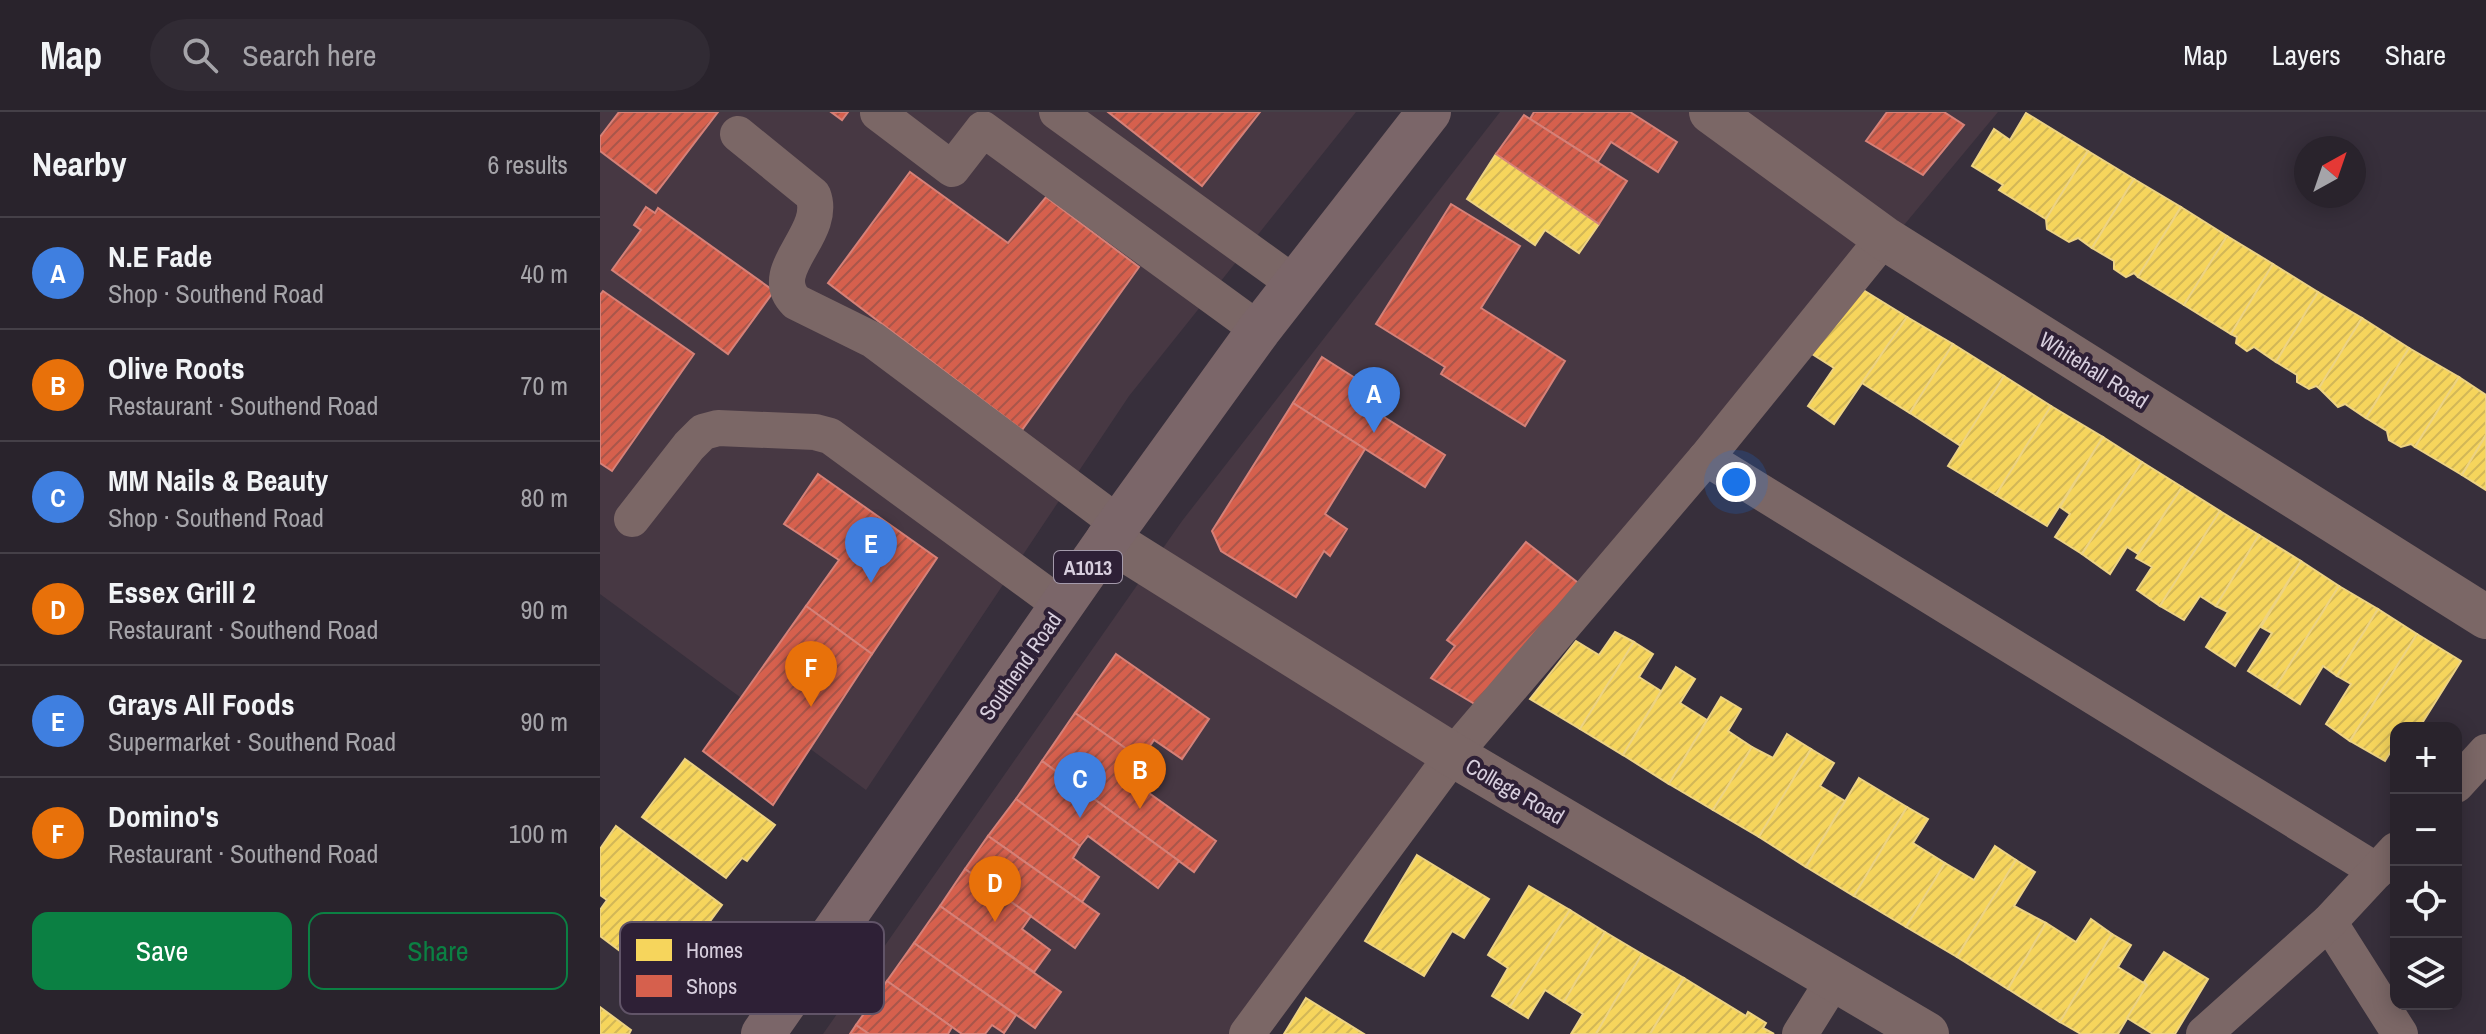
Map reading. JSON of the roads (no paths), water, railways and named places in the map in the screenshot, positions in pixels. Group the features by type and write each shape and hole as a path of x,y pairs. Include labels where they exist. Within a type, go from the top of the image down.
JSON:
{"main road":[{"name":"Southend Road","path":"841,922 1114,531 1259,330 1429,112"},
{"name":"Southend Road","path":"763,1034 777,1014"}],"street":[{"name":"Whitehall Road","path":"1711,112 1884,238 2486,617"},
{"name":"College Road","path":"1114,531 1453,755 1927,1034"}],"lane":[{"path":"1057,112 1101,126 1182,187 1295,284"},
{"path":"878,113 952,169 983,129 1259,330"},
{"path":"738,134 813,195 817,205 817,217 788,271 787,293 796,302 873,340 1114,531"},
{"path":"1247,1034 1453,755 1706,458 1884,238"},
{"path":"632,519 703,432 718,428 815,432 830,436 1062,606"},
{"path":"1706,458 2386,860 2329,922 2204,1034"},
{"path":"2462,778 2486,752"},
{"path":"2329,922 2400,1034"},
{"path":"1800,1034 1835,978"}],"place":[{"name":"N.E Fade","path":"1374,433"},
{"name":"Grays All Foods","path":"871,583"},
{"name":"Domino's","path":"811,707"},
{"name":"Olive Roots","path":"1140,809"},
{"name":"MM Nails & Beauty","path":"1080,818"},
{"name":"Essex Grill 2","path":"995,922"}]}
